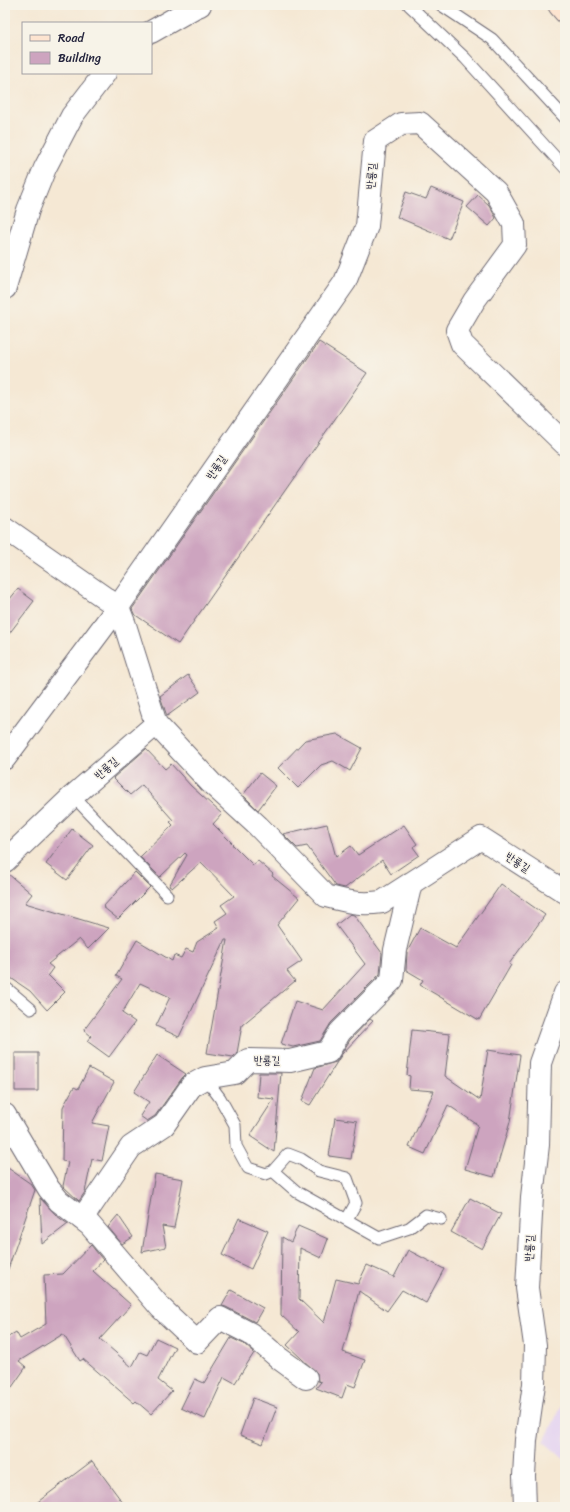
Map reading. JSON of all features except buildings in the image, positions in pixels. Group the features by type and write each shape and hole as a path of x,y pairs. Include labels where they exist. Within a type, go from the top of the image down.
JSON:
{"main road":[{"path":"559,5 565,12"}],"street":[{"path":"152,31 200,5"},
{"path":"5,288 28,210 45,168 72,116 104,74"},
{"name":"반룡길","path":"5,758 118,608 344,282 367,226 375,141 401,124 420,123 496,192 514,224 515,245 474,301 457,330 462,344 565,444"},
{"path":"5,528 118,608"},
{"name":"반룡길","path":"118,608 125,625 156,724 211,783 258,826 326,896 365,904 382,902 481,838 565,892"},
{"name":"반룡길","path":"5,862 73,796 156,724"},
{"name":"반룡길","path":"82,1219 131,1147 164,1126 192,1085 205,1078 235,1073 248,1060 290,1061 328,1052 340,1032 392,980 395,950 412,883"},
{"name":"반룡길","path":"525,1507 524,1476 526,1440 534,1384 535,1345 527,1288 532,1197 538,1145 540,1064 565,993"},
{"path":"5,1115 49,1190 59,1201 90,1225 161,1308 197,1342 220,1318 251,1334 280,1359 306,1378"}],"lane":[{"path":"409,5 465,58 565,168"},
{"path":"441,5 492,39 565,118"},
{"path":"73,796 167,895"},
{"path":"5,987 31,1010"},
{"path":"205,1078 220,1098 234,1125 236,1146 248,1168 266,1174 273,1171 288,1154 301,1159 319,1171 347,1178 356,1203 347,1219"},
{"path":"273,1171 297,1192 379,1238 409,1228 426,1215 441,1219"}],"shaded area":[{"path":"565,1398 565,1460 544,1442"}]}
